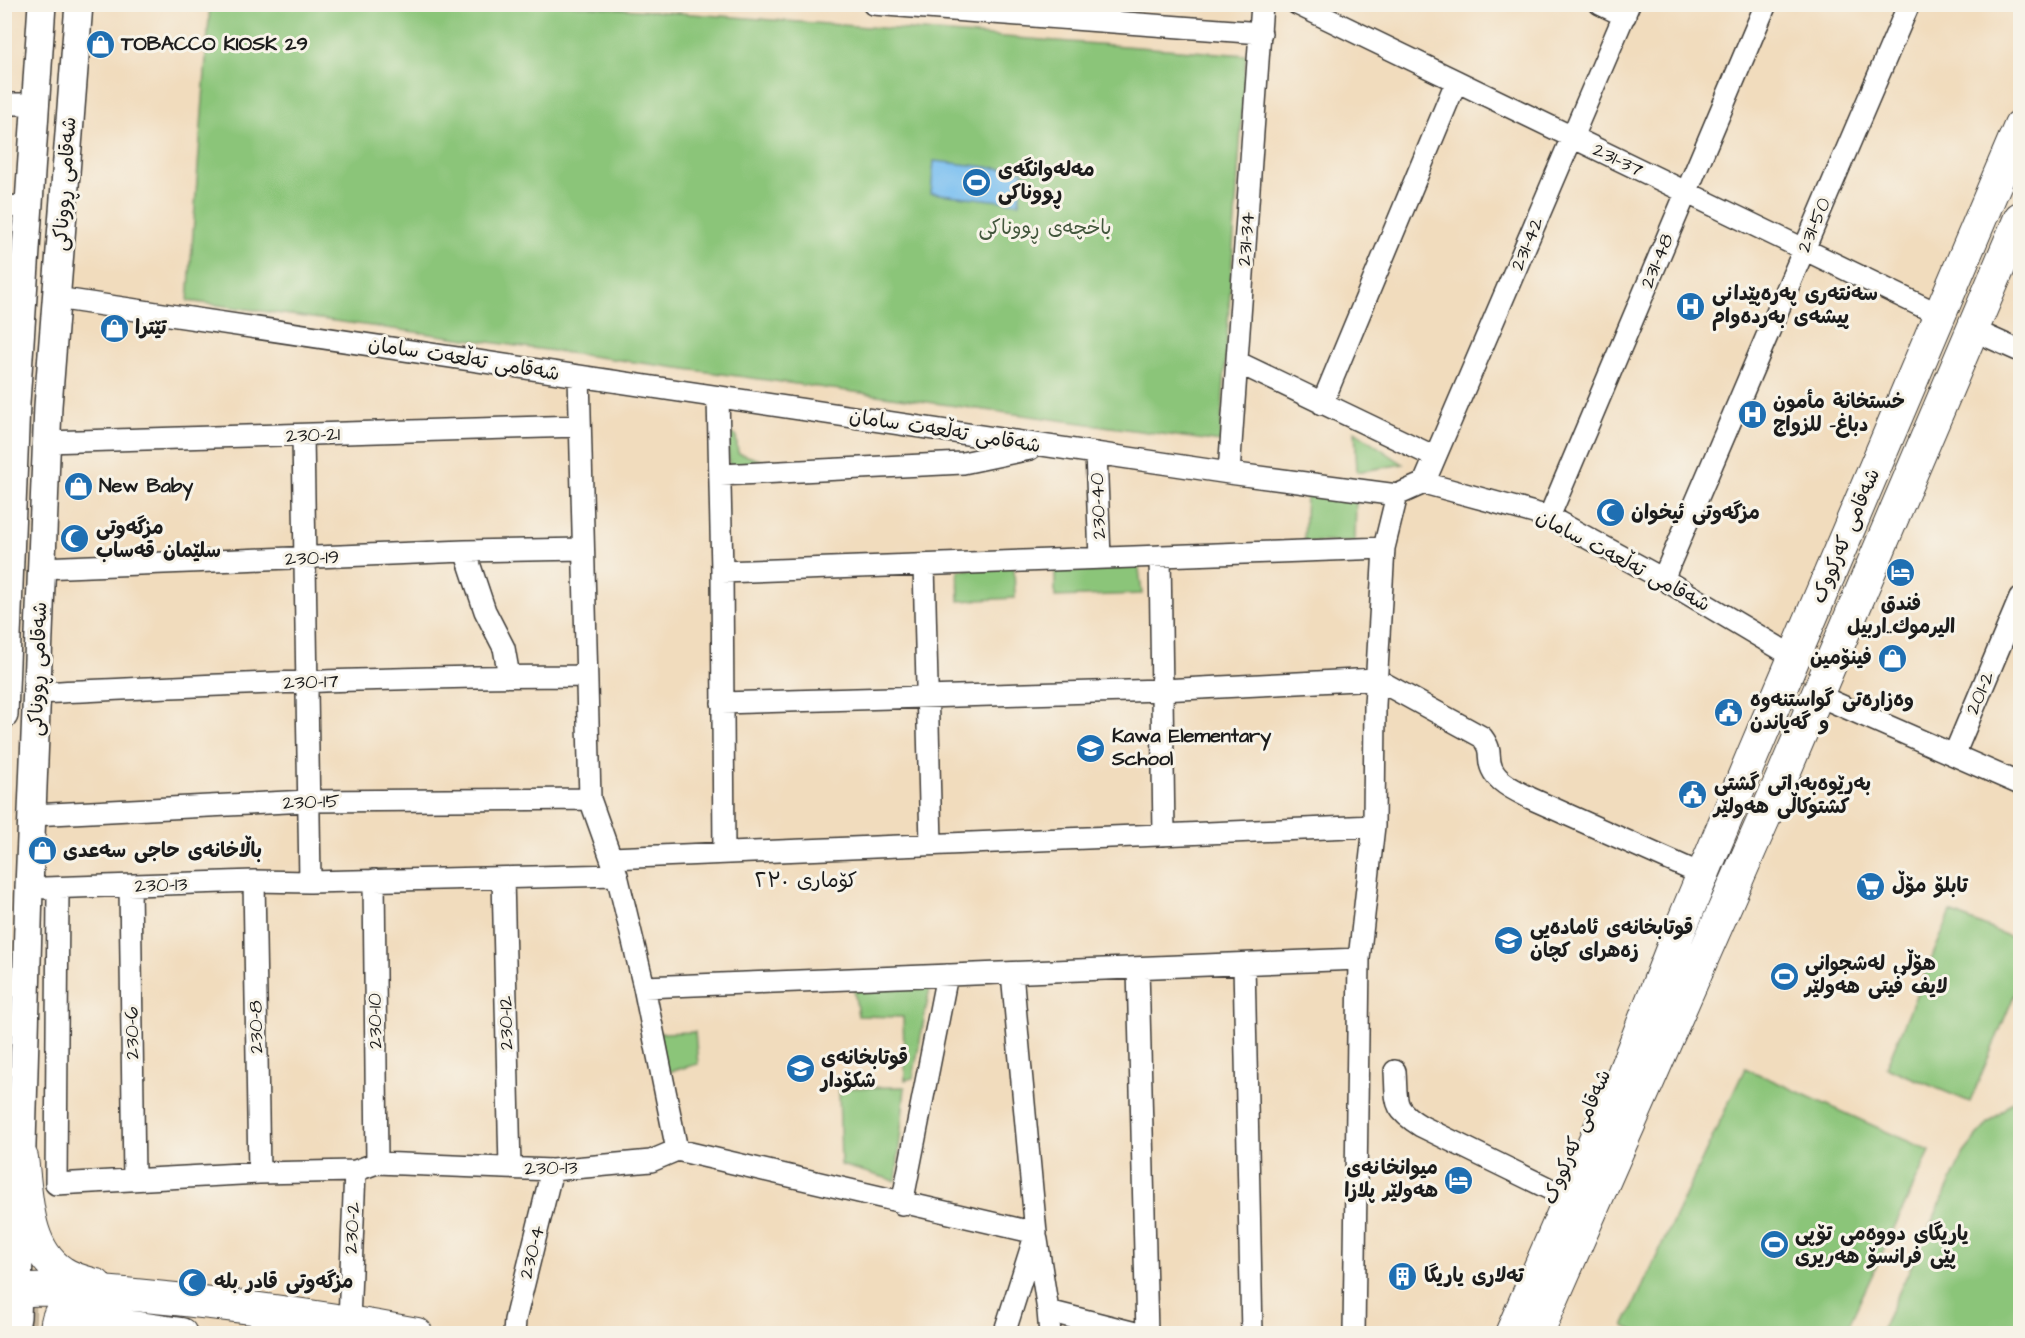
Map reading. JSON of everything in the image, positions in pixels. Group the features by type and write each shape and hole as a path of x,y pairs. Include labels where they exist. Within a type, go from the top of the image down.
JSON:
{"highway":[{"name":"شەقامی کەرکووک","path":"1511,1334 1622,1077 1702,875 2020,126"},
{"name":"شەقامی کەرکووک","path":"1537,1334 1817,695 2020,218"},
{"name":"شەقامی کەرکووک","path":"1491,1334 1608,1065 1673,946"},
{"name":"شەقامی کەرکووک","path":"1558,1334 1665,1081 1701,963"},
{"path":"22,1158 29,1214 35,1235 50,1263 62,1273 78,1280 147,1297"},
{"path":"11,1291 75,1290 147,1297 349,1321 417,1334"},
{"path":"181,1301 75,1302 66,1306 60,1313 56,1324 181,1334"}],"main road":[{"name":"شەقامی ڕووناکی","path":"4,715 17,206 35,104 42,4"},
{"name":"شەقامی ڕووناکی","path":"14,1334 17,1317 11,1291 22,1158 29,888 46,442 79,4"},
{"path":"13,392 48,406"}],"street":[{"path":"873,4 1261,33"},
{"name":"231-34","path":"1230,473 1262,4"},
{"name":"231-37","path":"1297,4 1940,315"},
{"path":"1600,4 1627,10"},
{"name":"231-48","path":"1549,518 1766,4"},
{"name":"231-50","path":"1663,579 1909,4"},
{"name":"231-42","path":"1424,483 1627,10"},
{"path":"1322,404 1456,82"},
{"path":"4,104 35,104"},
{"name":"شەقامی تەڵعەت سامان","path":"56,298 1044,446 1397,495"},
{"path":"1973,330 2020,351"},
{"path":"1237,362 1435,457"},
{"path":"579,376 590,799 614,867 644,987 677,1150 902,1204 1036,1233"},
{"path":"718,397 724,853"},
{"name":"230-21","path":"46,442 579,426"},
{"path":"303,435 310,882"},
{"path":"720,475 963,463 1044,446"},
{"name":"230-40","path":"1096,453 1100,558"},
{"path":"1359,1332 1359,959 1374,826 1376,679 1384,548 1397,495 1424,483"},
{"name":"شەقامی تەڵعەت سامان","path":"1424,483 1549,518 1663,579 1794,657"},
{"path":"722,572 1384,548"},
{"name":"230-19","path":"42,568 465,551 583,549"},
{"path":"465,551 485,611 504,648 509,676"},
{"path":"1160,556 1164,835"},
{"path":"924,565 931,844"},
{"name":"201-2","path":"1954,755 2020,598"},
{"name":"230-17","path":"37,693 307,681 586,675"},
{"path":"722,702 1162,690 1376,679 1482,737 1490,747 1492,769 1504,783 1530,798 1702,875"},
{"path":"1817,695 2020,784"},
{"name":"230-15","path":"32,815 308,801 590,799"},
{"name":"230-13","path":"29,888 254,881 503,878 724,853 1374,826"},
{"name":"230-12","path":"503,878 510,1168"},
{"name":"230-10","path":"374,880 377,1162"},
{"name":"230-8","path":"254,881 259,1173"},
{"name":"230-6","path":"130,886 135,1179"},
{"name":"230-13","path":"58,888 56,1184 259,1173 355,1171 377,1162 552,1170 651,1161 677,1150"},
{"path":"644,987 1359,959"},
{"path":"1244,964 1252,1334"},
{"path":"1138,968 1147,1334"},
{"path":"1012,973 1036,1233 1050,1334"},
{"path":"902,1204 947,975"},
{"path":"1395,1071 1398,1105 1405,1116 1554,1191"},
{"name":"230-4","path":"514,1334 515,1320 552,1170"},
{"name":"230-2","path":"349,1321 355,1171"},
{"path":"1004,1334 1036,1233"},
{"path":"1048,1311 1139,1334"}],"green space":[{"name":"باخچەی ڕووناکی","path":"210,5 571,5 1246,55 1220,442 188,301"},
{"path":"1355,431 1403,464 1357,472"},
{"path":"727,433 736,435 738,453 773,464 729,467"},
{"path":"1306,493 1356,499 1355,542 1304,542"},
{"path":"1138,560 1142,594 1055,597 1055,565"},
{"path":"1014,565 1015,598 959,601 958,570"},
{"path":"1951,912 2020,941 2020,981 1970,1102 1886,1067"},
{"path":"931,982 913,1078 905,1080 903,1017 858,1016 854,989"},
{"path":"695,1032 698,1064 664,1073 658,1033"},
{"name":"یاریگای دووەمی تۆپی پێی فرانسۆ هەریری","path":"1745,1068 1930,1151 1845,1333 1639,1333 1624,1326"},
{"path":"905,1087 896,1181 841,1165 839,1088"},
{"path":"2020,1095 2020,1333 1880,1333 1964,1153 1988,1123"}],"water":[{"name":"مەلەوانگەی ڕووناکی","path":"934,161 1023,171 1019,203 931,193"}],"tunnel":[{"path":"4,1316 76,1319"}],"place":[{"name":"TOBACCO KIOSK 29","path":"100,44"},
{"name":"مەلەوانگەی ڕووناکی","path":"977,182"},
{"name":"سەنتەری پەرەپێدانی پیشەی بەردەوام","path":"1691,306"},
{"name":"تێترا","path":"114,328"},
{"name":"خستخانة مأمون دباغ- للزواج","path":"1752,414"},
{"name":"New Baby","path":"78,486"},
{"name":"مزگەوتی ئیخوان","path":"1610,513"},
{"name":"مزگەوتی سلێمان قەساب","path":"75,539"},
{"name":"فندق اليرموك..اربيل","path":"1901,573"},
{"name":"فینۆمین","path":"1893,658"},
{"name":"وەزارەتی گواستنەوە و گەیاندن","path":"1729,712"},
{"name":"Kawa Elementary School","path":"1091,748"},
{"name":"بەڕێوەبەراتی گشتی کشتوکاڵی هەولێر","path":"1693,795"},
{"name":"باڵاخانەی حاجی سەعدی","path":"42,851"},
{"name":"تابلۆ مۆڵ","path":"1871,886"},
{"name":"قوتابخانەی ئامادەیی زەهرای کچان","path":"1509,940"},
{"name":"هۆڵی لەشجوانی لایف فیتی هەولێر","path":"1784,976"},
{"name":"قوتابخانەی شكۆدار","path":"800,1069"},
{"name":"میوانخانەی هەولێر پلازا","path":"1459,1180"},
{"name":"یاریگای دووەمی تۆپی پێی فرانسۆ هەریری","path":"1774,1245"},
{"name":"تەلاری یاریگا","path":"1403,1276"},
{"name":"مزگەوتی قادر بلە","path":"193,1282"}],"district":[{"name":"کۆماری ٢٣٠","path":"806,880"}]}
